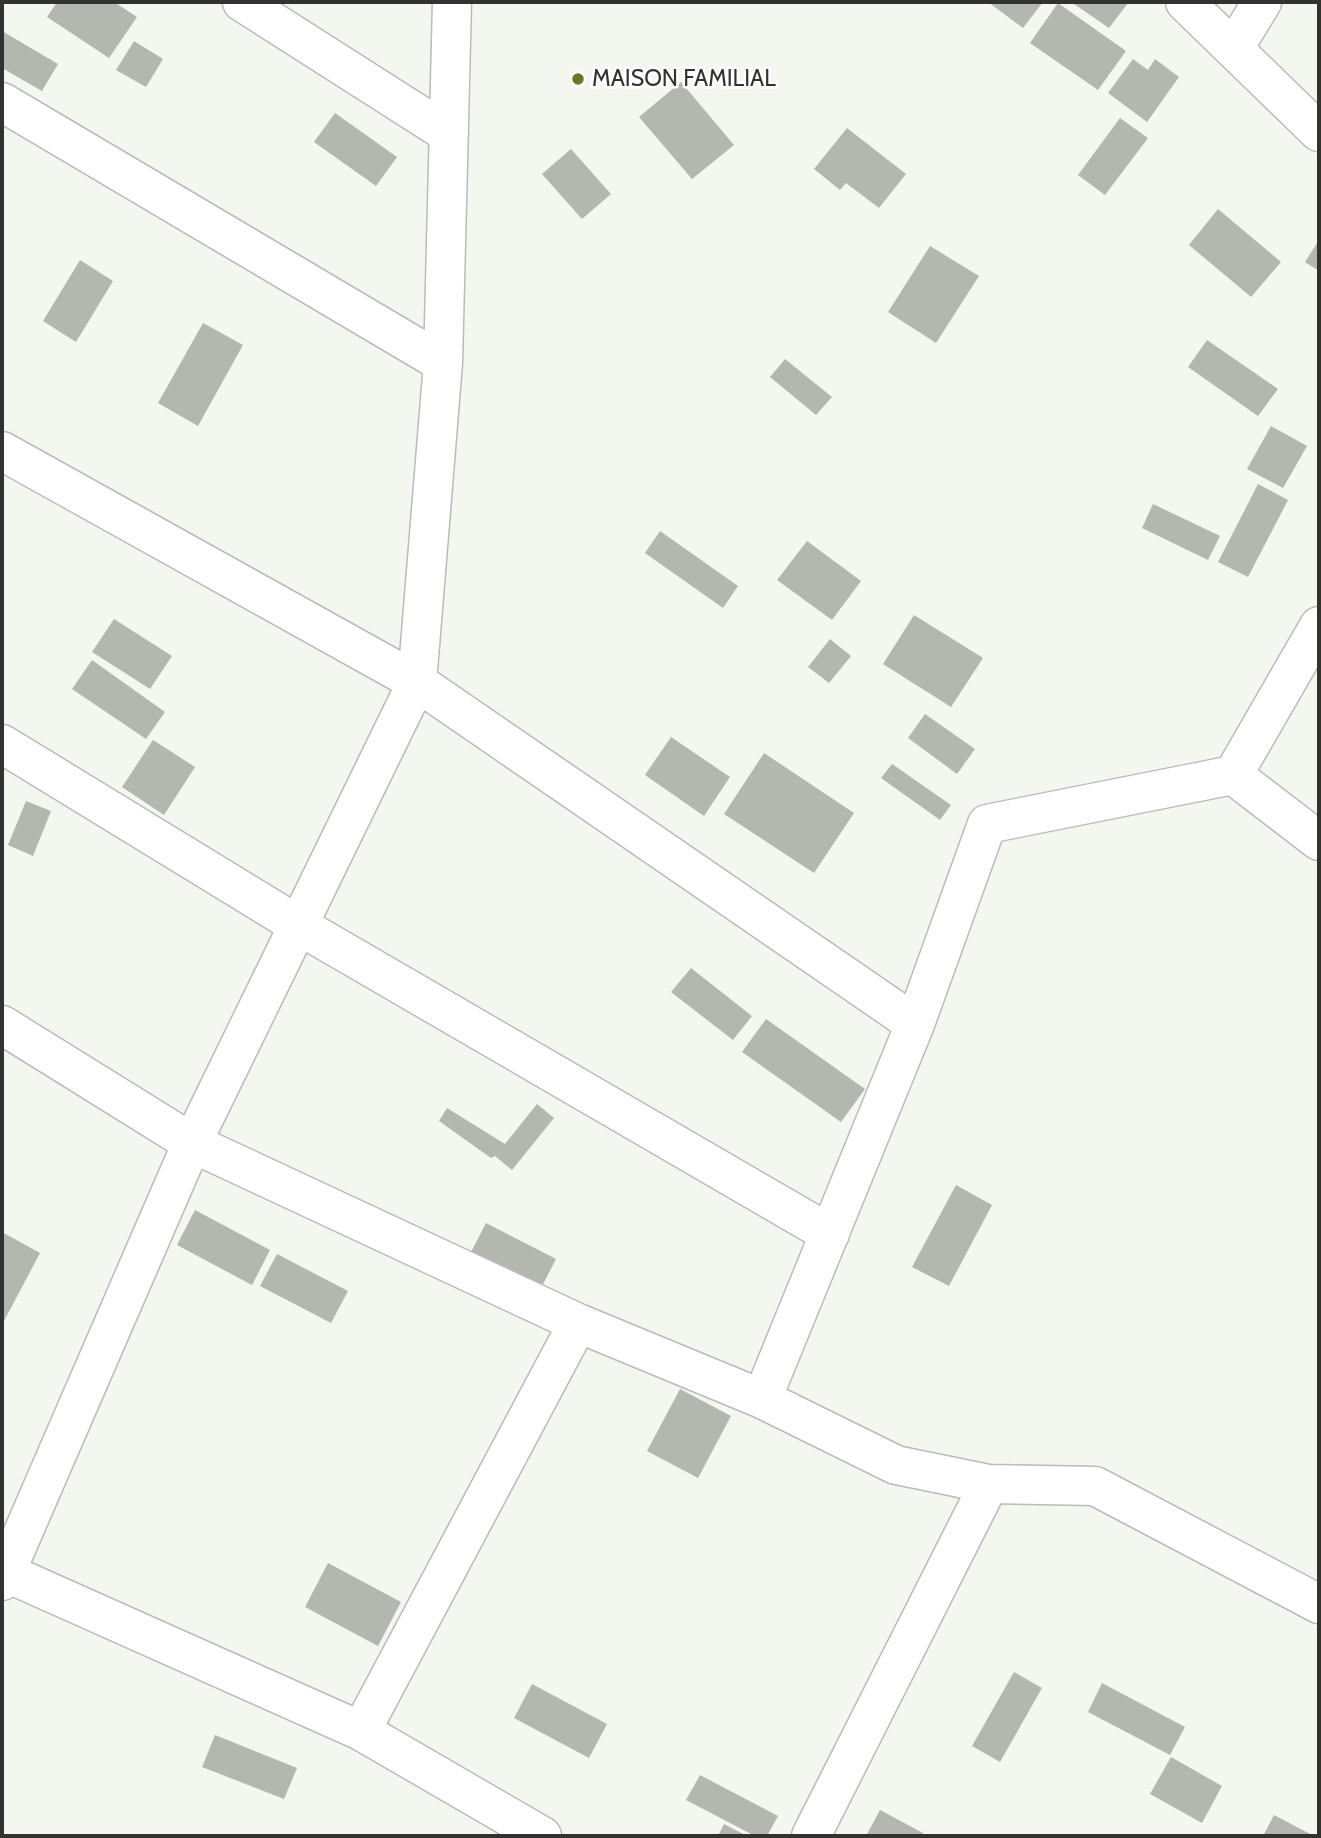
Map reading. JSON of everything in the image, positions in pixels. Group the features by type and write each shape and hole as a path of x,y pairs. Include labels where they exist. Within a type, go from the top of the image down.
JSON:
{"street":[{"path":"242,2 449,134"},
{"path":"452,2 443,363 417,682 192,1143 4,1577 361,1731 542,1836"},
{"path":"1185,2 1319,132"},
{"path":"1234,48 1262,2"},
{"path":"2,102 443,363"},
{"path":"2,451 417,682 915,1024"},
{"path":"762,1399 915,1024 987,824 1233,775 1319,626"},
{"path":"2,744 298,925 830,1234"},
{"path":"1233,775 1319,841"},
{"path":"2,1025 192,1143 578,1323 762,1399 896,1465 989,1484 1095,1486 1319,1604"},
{"path":"361,1731 578,1323"},
{"path":"811,1836 989,1484"}],"building":[{"path":"57,2 114,2 137,17 109,58 47,17"},
{"path":"988,2 1043,2 1023,28"},
{"path":"1071,2 1126,2 1128,3 1109,28"},
{"path":"1058,3 1126,51 1098,90 1030,43"},
{"path":"2,31 58,64 42,91 2,68"},
{"path":"134,41 163,59 146,87 116,70"},
{"path":"1133,59 1148,70 1155,59 1179,77 1147,122 1108,93"},
{"path":"681,82 734,145 692,179 639,117"},
{"path":"335,113 397,157 376,186 314,142"},
{"path":"1120,118 1148,138 1105,195 1078,175"},
{"path":"847,128 906,174 879,208 846,183 840,190 814,169"},
{"path":"571,149 611,194 582,219 542,174"},
{"path":"1218,209 1281,262 1251,297 1189,245"},
{"path":"1319,240 1319,271 1305,262"},
{"path":"930,246 979,276 936,343 888,312"},
{"path":"80,260 113,281 76,342 43,321"},
{"path":"203,323 243,345 198,426 158,403"},
{"path":"1207,340 1278,389 1258,416 1188,367"},
{"path":"785,359 832,397 816,415 770,377"},
{"path":"1271,426 1307,446 1283,488 1247,469"},
{"path":"1258,484 1288,500 1248,577 1218,562"},
{"path":"1153,504 1220,536 1208,560 1142,528"},
{"path":"660,531 738,586 723,608 645,553"},
{"path":"807,541 861,581 832,620 777,580"},
{"path":"914,615 983,658 951,707 883,664"},
{"path":"114,619 172,656 150,689 92,652"},
{"path":"830,639 851,656 829,683 808,667"},
{"path":"92,660 165,712 146,739 72,689"},
{"path":"925,714 975,749 957,774 908,738"},
{"path":"671,737 730,777 704,816 645,775"},
{"path":"153,740 195,767 164,815 122,787"},
{"path":"764,753 854,813 814,873 724,814"},
{"path":"892,764 951,805 940,820 881,778"},
{"path":"26,801 51,811 33,856 8,845"},
{"path":"691,968 752,1016 733,1040 671,992"},
{"path":"766,1019 865,1089 841,1122 742,1052"},
{"path":"537,1104 554,1118 512,1170 495,1156 491,1158 439,1121 447,1108 505,1144"},
{"path":"956,1185 992,1205 949,1286 912,1267"},
{"path":"195,1210 270,1250 252,1285 177,1245"},
{"path":"486,1223 556,1259 541,1288 471,1252"},
{"path":"2,1232 40,1253 4,1321 2,1320"},
{"path":"277,1254 348,1291 331,1323 260,1286"},
{"path":"680,1389 731,1416 698,1478 647,1451"},
{"path":"328,1563 401,1602 378,1646 305,1607"},
{"path":"1014,1672 1042,1688 1000,1762 972,1746"},
{"path":"1102,1683 1185,1727 1170,1755 1088,1712"},
{"path":"532,1684 607,1724 589,1758 514,1718"},
{"path":"215,1735 297,1768 284,1799 202,1767"},
{"path":"1171,1757 1222,1786 1202,1823 1150,1794"},
{"path":"700,1775 778,1816 767,1836 755,1836 686,1800"},
{"path":"880,1810 923,1833 922,1836 866,1836"},
{"path":"1274,1815 1314,1836 1263,1836"},
{"path":"724,1824 747,1836 718,1836"}],"place":[{"name":"MAISON FAMILIAL","path":"578,79"}]}
